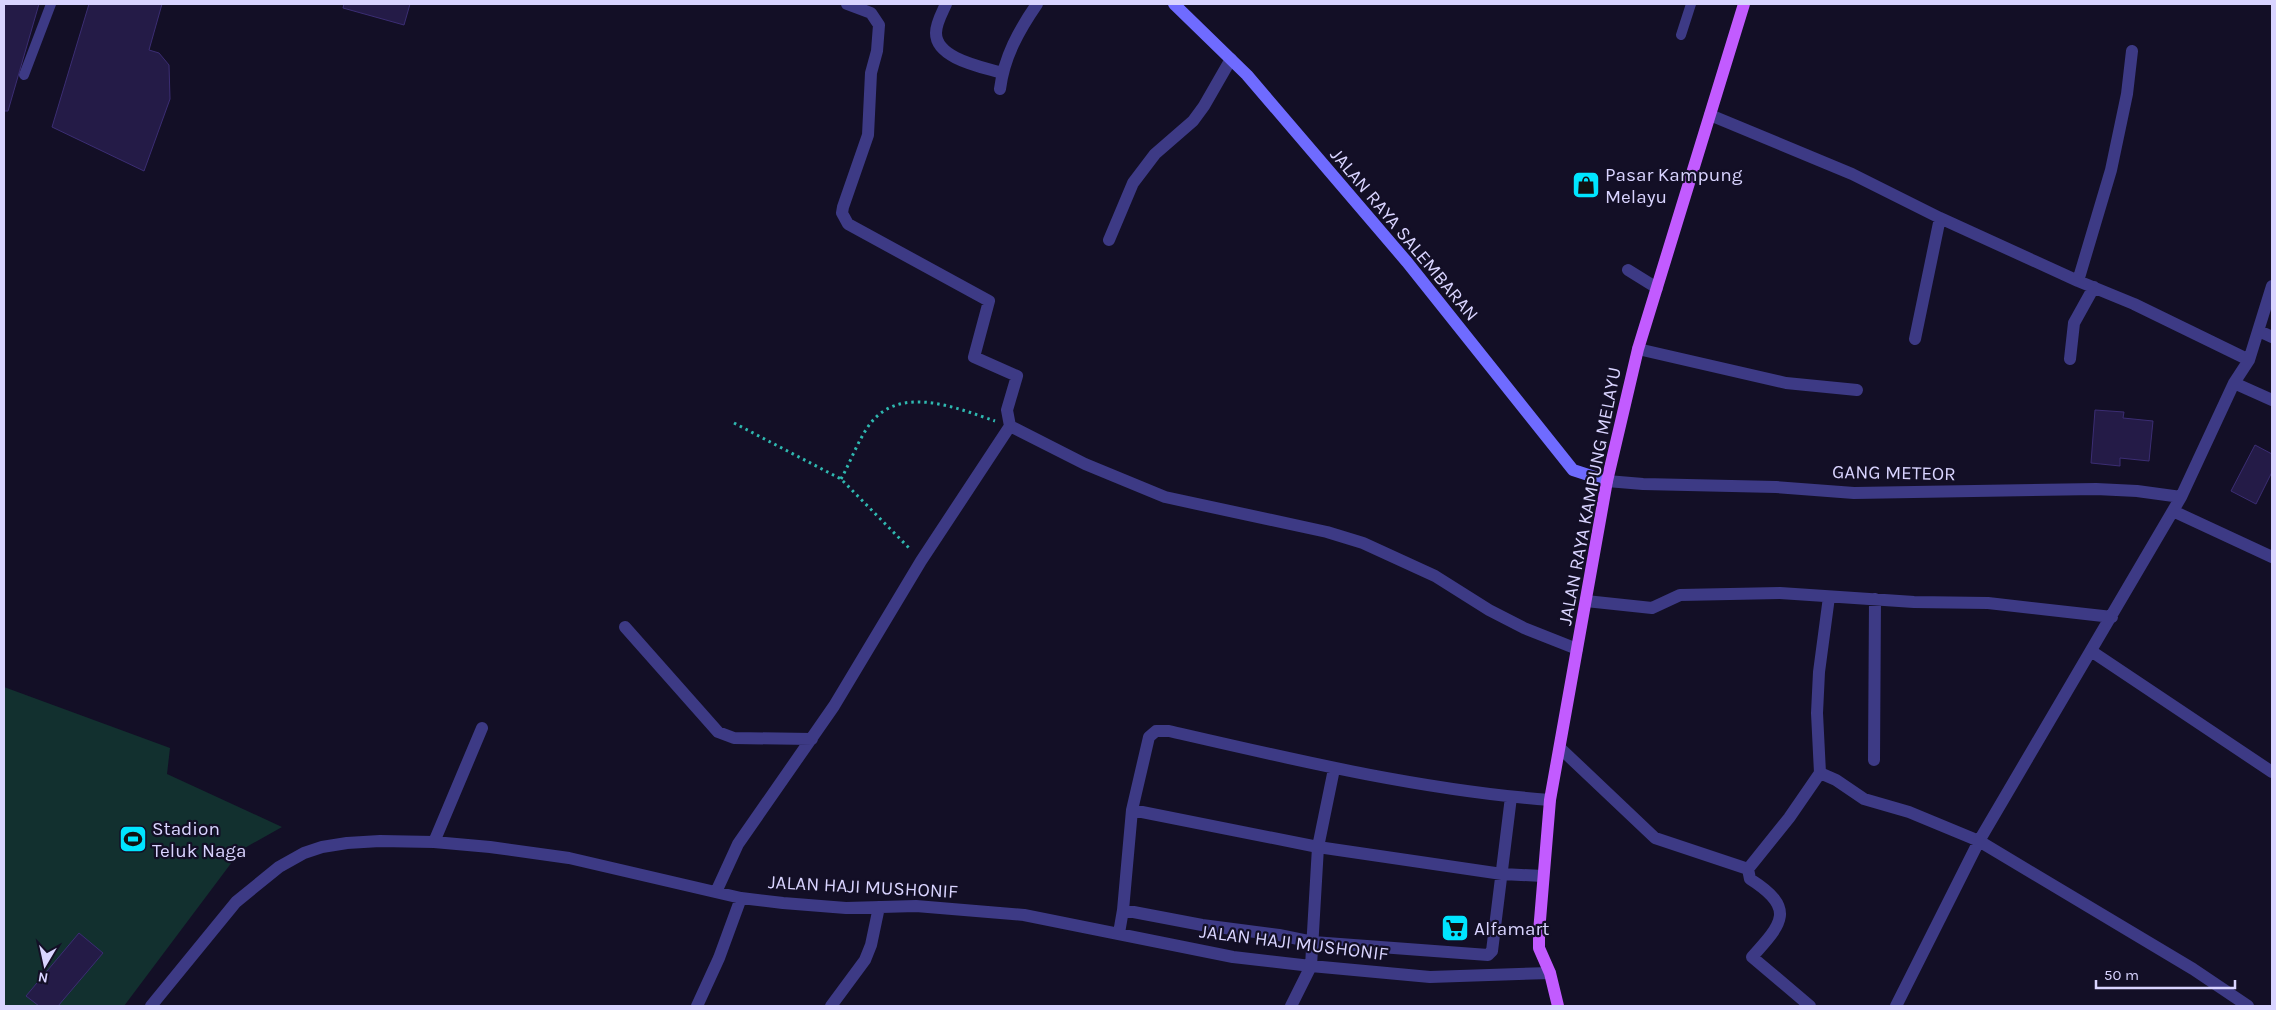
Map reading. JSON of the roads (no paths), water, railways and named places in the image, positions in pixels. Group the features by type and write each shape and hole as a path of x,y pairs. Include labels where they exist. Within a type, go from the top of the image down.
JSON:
{"main road":[{"name":"JALAN RAYA SALEMBARAN","path":"1174,4 1248,75 1407,262 1573,470 1607,481"},
{"name":"JALAN RAYA KAMPUNG MELAYU","path":"1558,1006 1550,973 1539,948 1550,800 1607,481 1638,349 1744,4"}],"street":[{"path":"716,892 738,844 834,706 921,562 1010,426 1007,410 1017,376 974,357 989,301 848,224 844,219 843,207 868,135 872,73 877,51 879,25 872,13 847,4"},
{"path":"946,4 936,34 940,45 957,58 1002,73"},
{"path":"1000,89 1002,73 1021,26 1037,4"},
{"path":"2078,281 2112,170 2127,94 2132,51"},
{"path":"1109,240 1133,183 1155,154 1193,120 1204,106 1231,59"},
{"path":"1710,115 1852,174 1940,218 2078,281 2134,304 2249,360"},
{"path":"1915,339 1940,218"},
{"path":"1628,270 1657,288"},
{"path":"1896,1006 1979,841 2181,497 2234,383 2249,360 2272,286"},
{"path":"2070,358 2074,323 2094,287"},
{"path":"2259,331 2272,337"},
{"path":"1638,349 1786,383 1857,390"},
{"path":"2234,383 2272,400"},
{"path":"1010,426 1085,464 1165,497 1327,532 1363,543 1435,576 1489,610 1524,628 1577,649"},
{"name":"GANG METEOR","path":"1607,481 1776,487 1854,492 2096,489 2137,491 2181,497"},
{"path":"2173,511 2272,557"},
{"path":"1586,601 1652,608 1680,595 1780,593 1875,600 1988,602 2112,617"},
{"path":"1748,868 1789,818 1820,773 1817,713 1819,672 1829,597"},
{"path":"1874,760 1875,600"},
{"path":"625,627 718,732 734,738 812,739"},
{"path":"2091,651 2272,772"},
{"path":"434,842 482,728"},
{"path":"1119,933 1123,910 1132,810 1149,737 1156,731 1169,731 1334,769 1511,797 1550,800"},
{"path":"1560,748 1655,838 1748,868"},
{"path":"1291,1006 1311,966 1318,847 1334,769"},
{"path":"1820,773 1836,780 1864,799 1909,812 1979,841 2193,970 2248,1006"},
{"path":"1123,910 1202,925 1279,935 1313,942 1488,955 1492,951 1511,797"},
{"path":"1132,810 1318,847 1502,874 1543,876"},
{"name":"JALAN HAJI MUSHONIF","path":"151,1006 236,902 279,867 304,854 347,843 434,842 490,847 569,858 742,898 818,906 916,906 1024,915 1233,957 1311,966 1430,976 1550,973"},
{"path":"1748,868 1750,878 1762,886 1779,903 1781,909 1776,928 1752,957 1810,1006"},
{"path":"697,1006 719,958 742,898"},
{"path":"831,1006 865,960 871,945 879,907"}],"lane":[{"path":"24,75 51,4"},
{"path":"1681,35 1691,4"}],"place":[{"name":"Pasar Kampung Melayu","path":"1586,185"},
{"name":"Stadion Teluk Naga","path":"133,839"},
{"name":"Alfamart","path":"1455,928"}]}
